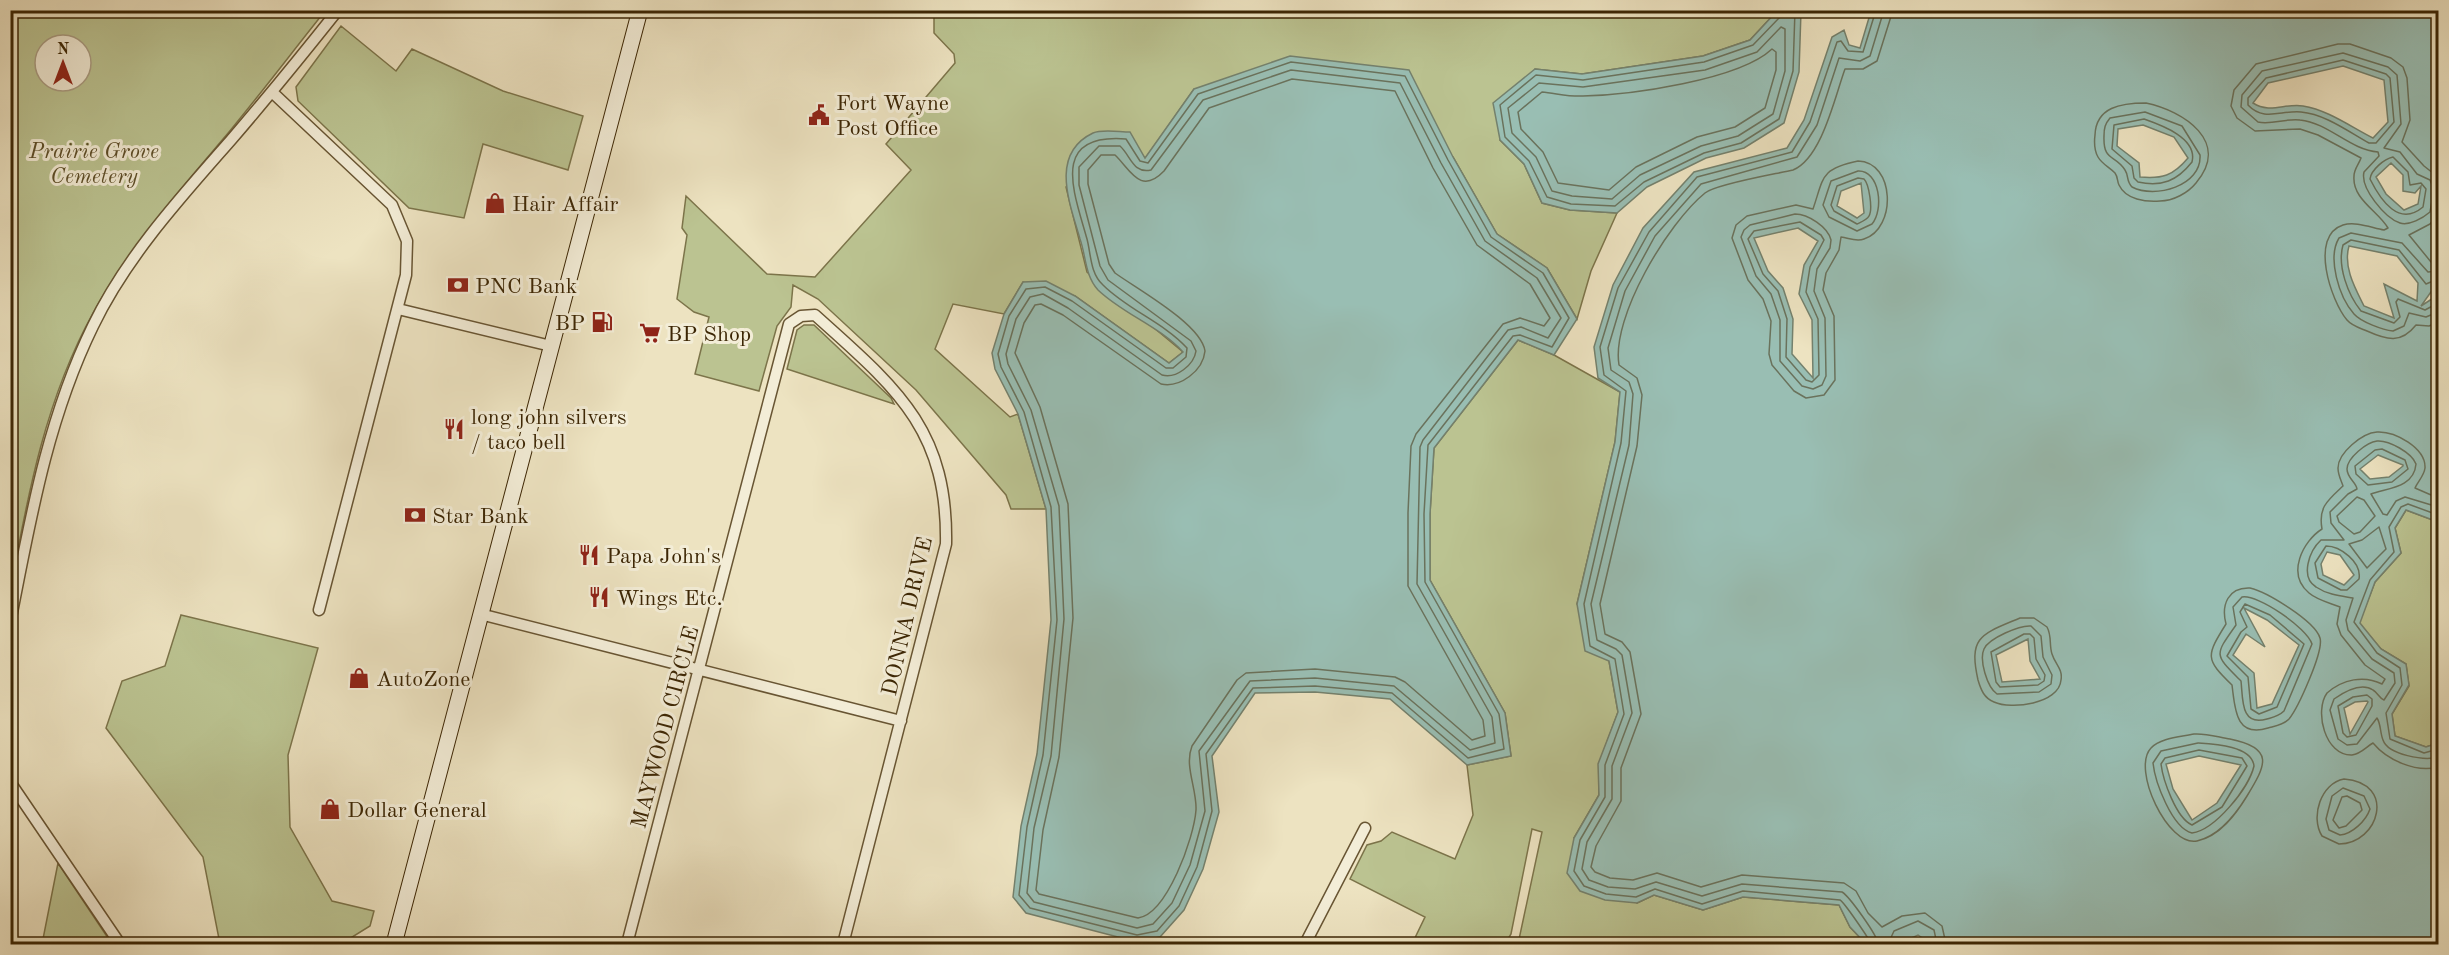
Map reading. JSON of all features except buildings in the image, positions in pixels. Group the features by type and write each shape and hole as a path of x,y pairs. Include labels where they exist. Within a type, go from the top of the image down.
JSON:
{"main road":[{"path":"394,945 640,10"}],"street":[{"path":"10,623 42,465 72,373 94,324 120,280 152,235 338,10"},
{"path":"272,92 392,205 407,241 406,275 398,309 319,610"},
{"path":"398,309 551,346"},
{"name":"DONNA DRIVE","path":"801,316 815,315 881,374 906,403 930,446 941,475 946,500 946,544 843,945"},
{"name":"MAYWOOD CIRCLE","path":"627,945 789,324 801,316"},
{"path":"480,614 901,721"},
{"path":"10,782 120,945"},
{"path":"1305,945 1365,828"}],"green space":[{"name":"Prairie Grove Cemetery","path":"11,11 325,11 156,219 107,288 77,345 63,378 41,446 24,516 11,586"},
{"path":"934,11 1777,11 1750,40 1703,56 1582,74 1535,69 1500,140 1524,164 1542,203 1570,210 1617,213 1591,271 1577,319 1547,268 1497,234 1453,157 1194,89 1145,159 1066,187 1087,272 1183,352 1169,363 1075,296 1023,282 1004,314 953,304 935,349 1010,417 1018,414 1046,509 1011,509 1006,495 916,390 818,299 793,285 791,307 777,326 759,391 695,374 709,317 694,312 677,299 687,235 682,228 686,196 767,274 815,277 911,170 886,144 955,63 954,54 934,33"},
{"path":"341,26 396,71 412,49 503,91 583,116 568,170 483,144 464,218 409,208 298,101 296,87"},
{"path":"804,325 814,325 891,398 894,404 787,369 797,330"},
{"path":"1518,340 1554,355 1620,392 1615,442 1577,604 1609,661 1618,712 1599,764 1599,795 1574,838 1637,903 1654,895 1703,910 1743,897 1839,905 1850,927 1866,944 1518,944 1542,832 1532,829 1511,934 1505,944 1412,944 1425,917 1350,879 1367,845 1381,841 1392,832 1455,859 1473,815 1467,765 1511,756 1505,713 1430,580 1430,514 1434,448"},
{"path":"2406,510 2438,522 2438,743 2426,747 2395,736 2392,714 2409,686 2406,664 2381,649 2359,623 2375,582 2401,553 2395,528"},
{"path":"181,615 318,648 288,755 290,827 332,901 374,911 370,926 341,944 220,944 203,857 106,728 122,681 165,666"},
{"path":"58,863 112,944 42,944"}],"water":[{"path":"1777,11 1801,11 1799,72 1784,123 1744,148 1706,158 1647,187 1617,213 1570,210 1542,203 1524,164 1500,140 1493,103 1535,69 1582,74 1703,56 1750,40"},
{"path":"1871,11 2438,11 2438,282 2421,306 2438,295 2438,522 2406,510 2395,528 2401,553 2375,582 2360,623 2381,649 2406,664 2409,685 2392,714 2395,736 2426,747 2438,743 2438,944 1922,944 1924,939 1918,935 1898,944 1866,944 1850,927 1839,905 1743,897 1703,910 1654,895 1637,903 1605,900 1580,891 1567,873 1574,838 1599,795 1598,764 1618,712 1609,661 1585,651 1577,604 1615,442 1620,392 1598,378 1594,347 1613,285 1643,228 1694,172 1787,148 1804,120 1832,37 1844,30 1849,45 1860,48","holes":["2343,66 2384,80 2388,122 2373,138 2312,108 2296,105 2265,108 2253,103 2268,83","2143,125 2174,137 2188,158 2167,175 2140,177 2139,163 2117,146 2118,129","2391,163 2403,175 2403,191 2415,193 2421,186 2418,204 2404,210 2386,194 2376,177","1861,183 1864,213 1857,218 1837,206 1841,191","1798,228 1818,241 1804,265 1799,294 1812,320 1813,378 1792,354 1793,319 1783,288 1768,271 1754,238","2349,246 2397,256 2418,283 2417,301 2384,284 2394,318 2364,306 2349,269","2378,455 2403,465 2389,477 2370,479 2360,469","2327,552 2340,555 2354,575 2344,585 2323,575 2321,564","2244,608 2267,620 2299,645 2272,704 2257,708 2254,673 2233,655 2246,634 2265,647","2028,639 2030,661 2040,679 2002,682 1996,655","2367,701 2350,734 2344,708 2355,702","2199,756 2241,765 2217,803 2192,820 2173,789 2166,764"]},
{"path":"1290,56 1409,70 1453,157 1497,234 1547,268 1577,319 1554,355 1518,340 1434,448 1430,514 1430,580 1505,713 1511,756 1467,765 1390,699 1315,692 1255,693 1212,756 1219,812 1203,869 1184,910 1160,937 1137,942 1026,913 1013,897 1021,826 1037,754 1051,620 1046,509 1018,414 995,369 992,353 1004,314 1023,282 1046,281 1075,296 1169,363 1183,352 1163,335 1118,306 1094,284 1088,272 1068,196 1067,167 1071,154 1079,142 1093,133 1130,132 1145,158 1194,89"}],"place":[{"name":"Fort Wayne Post Office","path":"819,115"},
{"name":"Hair Affair","path":"495,203"},
{"name":"PNC Bank","path":"458,285"},
{"name":"BP","path":"602,322"},
{"name":"BP Shop","path":"650,333"},
{"name":"long john silvers / taco bell","path":"454,429"},
{"name":"Star Bank","path":"415,515"},
{"name":"Papa John's","path":"589,555"},
{"name":"Wings Etc.","path":"599,597"},
{"name":"AutoZone","path":"359,678"},
{"name":"Dollar General","path":"330,809"}]}
